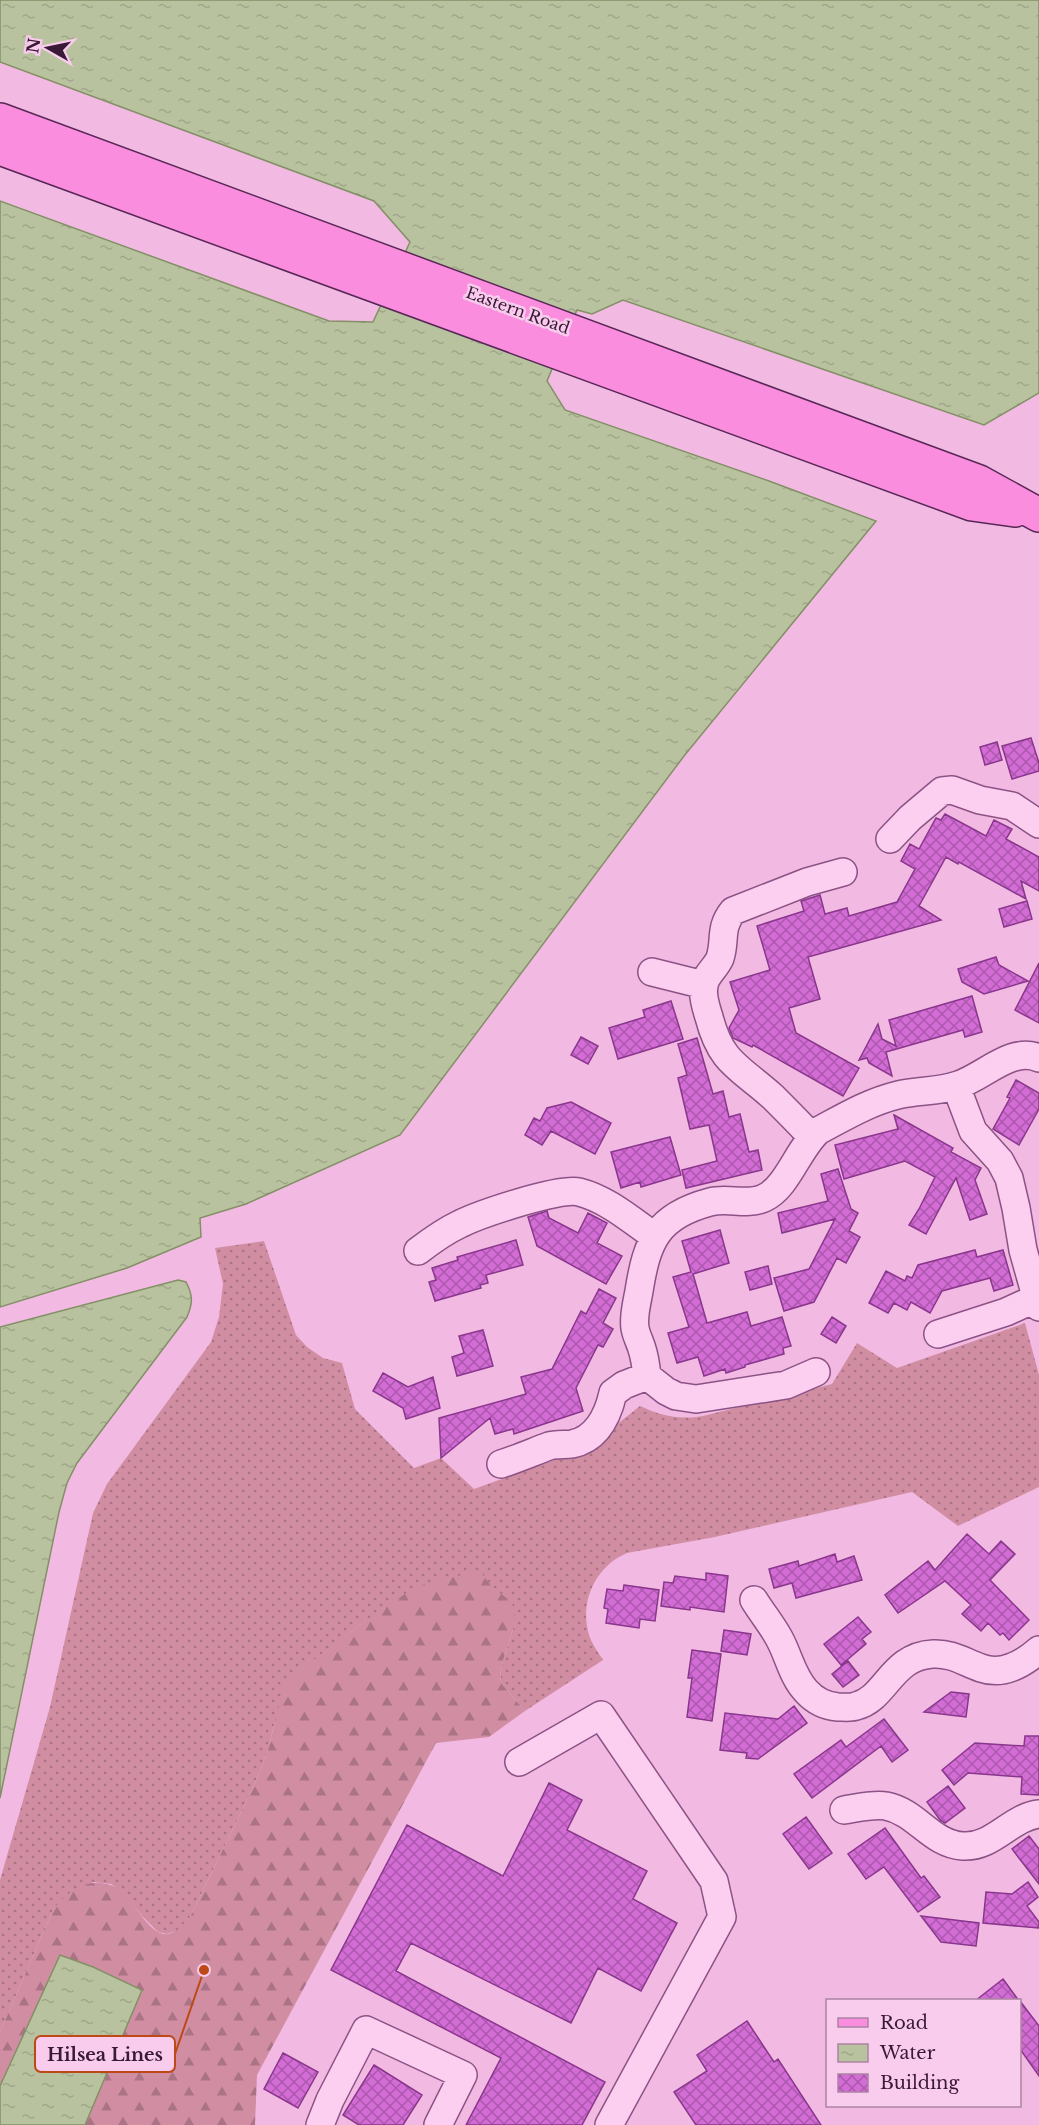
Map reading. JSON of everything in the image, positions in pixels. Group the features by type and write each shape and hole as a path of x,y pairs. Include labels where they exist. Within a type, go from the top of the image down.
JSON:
{"main road":[{"name":"Eastern Road","path":"0,120 262,230 638,368 972,504 1035,513"},
{"name":"Eastern Road","path":"0,148 262,230"}],"street":[{"path":"890,839 910,818 942,791 952,790 980,800 1012,806 1039,824"},
{"path":"812,1136 775,1099 729,1061 722,1052 705,1005 704,985 718,963 726,919 733,911 807,882 843,872"},
{"path":"652,972 704,985"},
{"path":"816,1372 786,1385 696,1399 676,1396 647,1376 643,1350 635,1327 641,1277 654,1236 664,1224 679,1214 709,1202 722,1199 765,1198 774,1191 789,1172 804,1145 812,1136 855,1111 886,1098 956,1086 978,1077 1006,1060 1028,1055 1039,1058"},
{"path":"938,1334 1038,1300 1023,1250 1009,1178 1000,1161 973,1131 956,1086"},
{"path":"418,1251 461,1223 562,1191 580,1193 596,1199 617,1210 654,1236"},
{"path":"501,1464 531,1455 551,1445 573,1444 592,1435 608,1412 613,1393 624,1385 647,1376"},
{"path":"754,1600 780,1640 794,1674 805,1690 818,1702 826,1705 850,1707 865,1702 911,1658 921,1655 950,1655 981,1668 1000,1670 1019,1665 1039,1650"},
{"path":"519,1762 601,1715 714,1881 722,1917 609,2125"},
{"path":"844,1810 884,1806 912,1816 940,1840 950,1844 968,1846 987,1841 1013,1824 1031,1815 1039,1814"},
{"path":"320,2125 330,2100 366,2030 463,2075 438,2125"}],"green space":[{"path":"264,1241 296,1335 307,1347 323,1358 342,1363 355,1409 414,1468 441,1458 474,1489 587,1448 640,1406 670,1416 686,1418 703,1416 832,1384 857,1343 897,1368 1025,1323 1039,1375 1039,1487 958,1526 912,1492 715,1537 627,1553 616,1559 599,1576 588,1598 586,1622 589,1635 603,1660 525,1711 501,1683 500,1670 513,1629 366,1620 290,1679 274,1725 267,1754 190,1917 178,1930 167,1934 158,1932 123,1892 111,1884 93,1882 54,1908 0,2032 0,1880 50,1707 93,1513 107,1484 211,1342 219,1317 223,1284 215,1248"},
{"path":"480,1571 492,1587 512,1602 515,1615 500,1670 501,1683 525,1711 489,1737 436,1743 257,2075 255,2125 85,2125 142,1990 93,1967 60,1956 0,2088 0,2032 54,1908 69,1893 81,1886 94,1883 107,1884 122,1891 155,1930 168,1934 177,1929 190,1917 251,1792 267,1754 283,1689 290,1678 366,1620 408,1592 427,1583"}],"water":[{"path":"0,0 1039,0 1039,393 984,425 623,300 592,314 577,310 547,381 565,410 876,521 684,756 400,1135 246,1204 200,1218 201,1237 127,1268 0,1307 0,201 329,321 373,322 410,242 374,201 0,62"},
{"path":"178,1280 186,1282 191,1295 187,1317 77,1463 67,1483 0,1798 0,1327"},
{"path":"60,1955 93,1967 142,1990 85,2125 0,2125 0,2086"}],"building":[{"path":"1031,738 1039,763 1039,771 1012,779 1002,746"},
{"path":"997,742 1002,760 985,765 980,747"},
{"path":"945,814 986,836 994,820 1012,829 1006,839 1039,857 1039,891 1021,881 1026,899 946,857 919,906 941,920 808,957 820,999 789,1008 796,1033 859,1068 843,1096 753,1045 752,1047 733,1038 729,1028 739,1010 730,982 770,970 757,926 804,911 801,901 820,895 825,914 847,908 849,916 897,902 915,869 901,861 910,844 919,849 936,818 941,820"},
{"path":"1027,901 1032,919 1004,927 999,909"},
{"path":"996,957 999,965 1028,981 984,994 962,982 958,969"},
{"path":"1039,963 1039,1023 1015,1010"},
{"path":"972,996 982,1032 965,1037 963,1030 886,1052 892,1076 869,1063 867,1058 859,1060 878,1024 882,1039 896,1046 889,1020"},
{"path":"671,1001 683,1039 618,1059 609,1028 645,1017 643,1010"},
{"path":"581,1037 598,1046 588,1064 571,1055"},
{"path":"697,1038 713,1094 723,1091 729,1117 740,1114 749,1152 758,1150 762,1170 686,1188 682,1170 717,1161 709,1125 690,1129 678,1078 687,1075 678,1044"},
{"path":"1016,1080 1039,1093 1039,1109 1019,1145 993,1129 1010,1098 1007,1097"},
{"path":"571,1102 611,1123 595,1154 551,1131 542,1145 525,1135 534,1118 540,1121 547,1108"},
{"path":"894,1115 953,1148 951,1152 981,1168 975,1180 987,1214 970,1220 956,1178 926,1234 909,1225 935,1177 905,1161 844,1179 835,1145 898,1129"},
{"path":"670,1137 681,1175 641,1187 640,1182 621,1188 611,1152"},
{"path":"838,1169 851,1209 858,1213 849,1231 860,1237 846,1263 837,1258 814,1302 784,1311 774,1278 809,1269 835,1219 782,1233 778,1213 828,1201 821,1174"},
{"path":"547,1211 549,1218 578,1233 588,1213 607,1223 597,1243 622,1256 606,1284 537,1246 528,1217"},
{"path":"720,1230 729,1263 693,1274 707,1323 747,1312 751,1326 782,1317 791,1346 783,1348 784,1354 726,1373 725,1369 704,1376 698,1357 677,1363 668,1333 689,1327 673,1277 691,1272 682,1241"},
{"path":"516,1240 523,1265 486,1275 488,1283 480,1285 481,1288 435,1301 429,1282 436,1280 432,1268 458,1260 457,1257"},
{"path":"975,1250 977,1257 1003,1250 1013,1285 994,1291 990,1278 942,1291 930,1313 911,1302 907,1310 894,1303 888,1313 869,1303 886,1271 905,1281 907,1276 912,1278 918,1265"},
{"path":"768,1266 772,1284 750,1290 745,1272"},
{"path":"599,1289 616,1298 603,1323 613,1329 603,1347 598,1345 576,1388 583,1411 514,1434 513,1429 495,1434 490,1418 441,1458 439,1418 526,1394 521,1377 552,1369 581,1311 586,1314"},
{"path":"832,1317 846,1326 836,1343 821,1334"},
{"path":"483,1330 493,1366 457,1376 452,1357 464,1353 459,1336"},
{"path":"383,1373 408,1387 433,1377 440,1408 406,1419 403,1408 373,1391"},
{"path":"967,1534 989,1554 1001,1541 1015,1554 990,1580 1029,1620 1009,1640 988,1623 981,1631 962,1614 971,1605 945,1581 898,1613 885,1595 928,1561 935,1570"},
{"path":"835,1554 837,1562 854,1556 862,1580 796,1598 792,1583 774,1588 769,1569 798,1561 799,1566"},
{"path":"706,1573 728,1576 724,1612 661,1606 664,1582 673,1583 675,1576 706,1580"},
{"path":"624,1585 659,1590 655,1621 640,1619 639,1628 606,1623 608,1609 604,1608 607,1589 623,1591"},
{"path":"858,1617 871,1632 862,1639 866,1644 841,1665 824,1644"},
{"path":"724,1630 751,1634 747,1655 721,1651"},
{"path":"692,1650 721,1654 712,1721 687,1717 692,1678 688,1678"},
{"path":"848,1661 859,1675 843,1687 832,1674"},
{"path":"951,1692 969,1694 966,1717 924,1712"},
{"path":"794,1706 807,1723 758,1759 746,1758 747,1753 720,1750 725,1713 778,1719"},
{"path":"884,1719 908,1750 892,1762 881,1746 812,1798 794,1774 841,1740 846,1747"},
{"path":"1025,1736 1039,1736 1039,1795 1021,1794 1022,1777 968,1773 954,1785 942,1770 975,1743 1024,1746"},
{"path":"549,1783 582,1800 567,1830 647,1871 633,1899 677,1923 641,1991 598,1968 571,2023 411,1943 396,1971 605,2082 582,2125 466,2125 501,2058 331,1970 407,1825 503,1876"},
{"path":"948,1786 965,1808 945,1823 940,1820 927,1802"},
{"path":"806,1817 832,1853 809,1869 783,1834"},
{"path":"885,1828 921,1878 924,1876 940,1897 918,1912 884,1867 866,1879 848,1854"},
{"path":"1029,1836 1039,1849 1039,1884 1012,1849"},
{"path":"1028,1882 1038,1897 1027,1906 1039,1922 1039,1928 983,1923 986,1892 1012,1894"},
{"path":"921,1916 979,1923 976,1946 941,1942"},
{"path":"1003,1979 1018,1999 978,1999"},
{"path":"1021,2002 1039,2026 1039,2076 1021,2050"},
{"path":"747,2021 774,2062 778,2059 821,2125 696,2125 674,2092 707,2071 697,2055"},
{"path":"283,2053 318,2072 298,2108 264,2089"},
{"path":"374,2065 422,2095 403,2125 359,2125 343,2115"}],"place":[{"name":"Hilsea Lines","path":"204,1970"}]}
